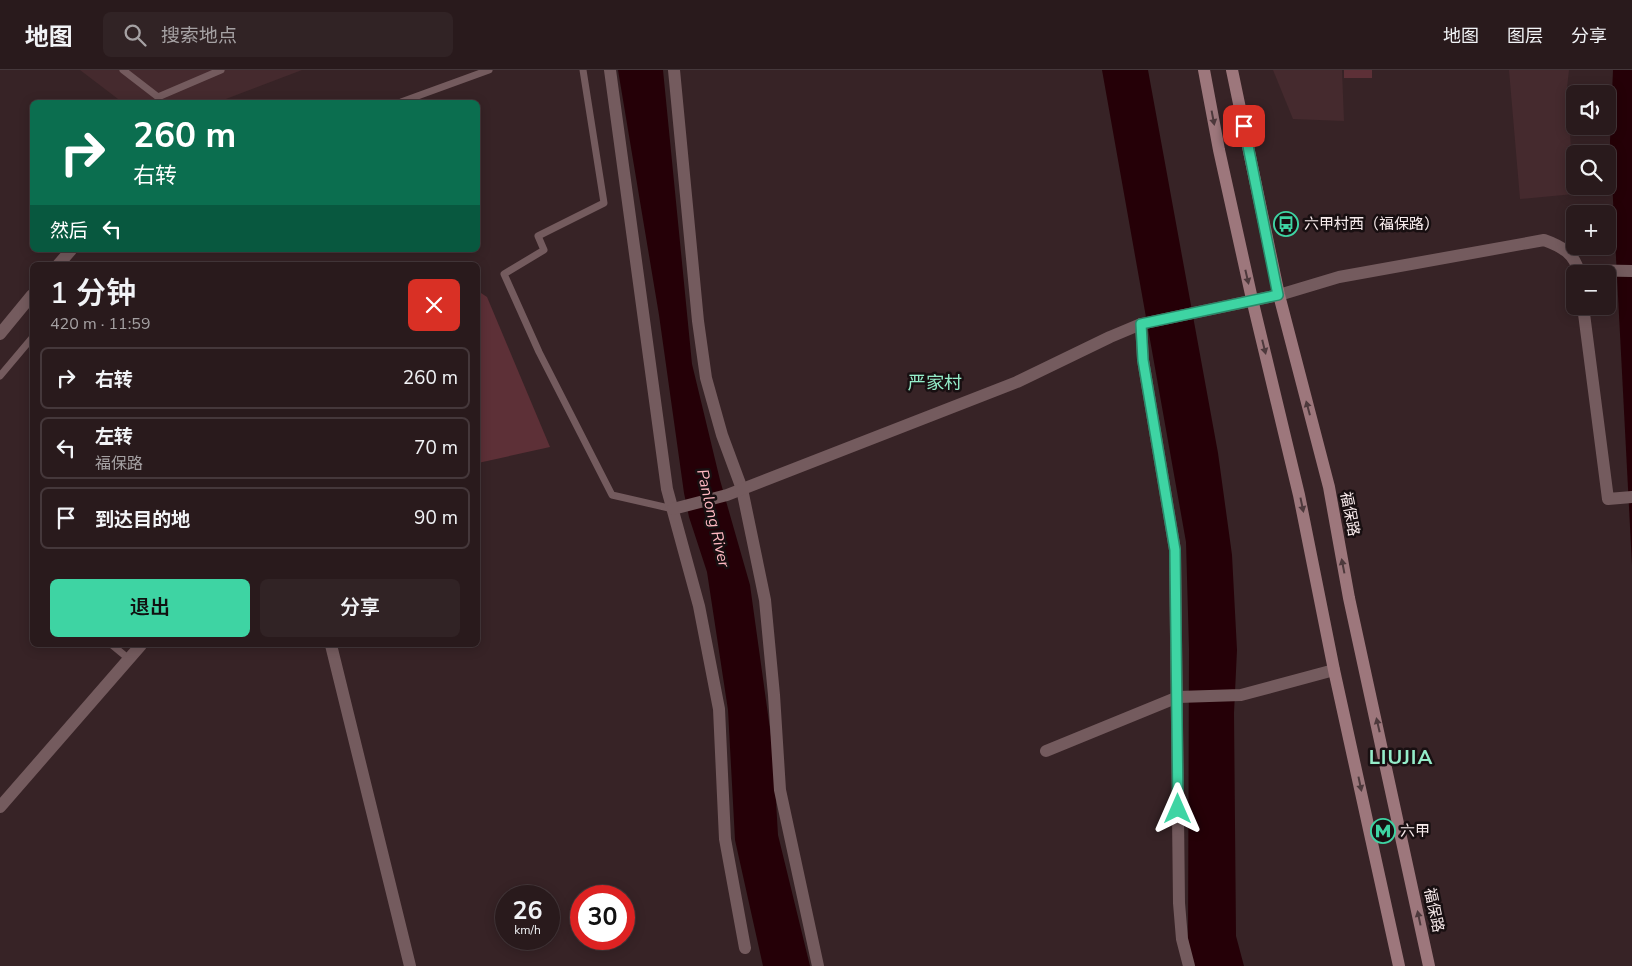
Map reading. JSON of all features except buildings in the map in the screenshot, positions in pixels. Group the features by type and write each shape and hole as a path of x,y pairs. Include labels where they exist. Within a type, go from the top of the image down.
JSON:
{"main road":[{"path":"1204,70 1219,150 1252,300 1299,495 1334,670 1399,966"},
{"name":"福保路","path":"1232,70 1278,295 1329,488 1349,598 1429,966"}],"street":[{"path":"610,70 667,489 699,606 719,709 725,839 745,948"},
{"path":"674,70 698,320 706,378 722,435 742,489 765,600 780,790 818,966"},
{"path":"674,509 727,495 1017,382 1141,324 1278,295 1339,277 1544,240 1557,244 1570,253 1576,265"},
{"path":"61,262 69,252"},
{"path":"1616,270 1632,271"},
{"path":"0,334 30,297"},
{"path":"1584,315 1608,499 1629,498"},
{"path":"1141,324 1143,360 1175,550 1179,903 1182,939 1189,966"},
{"path":"0,807 139,647"},
{"path":"331,647 410,966"},
{"path":"1046,752 1178,697 1241,695 1334,670"}],"lane":[{"path":"123,70 158,97 221,70"},
{"path":"406,100 489,70"},
{"path":"583,70 604,203 538,236 544,250 504,274 539,352 612,495 674,509"},
{"path":"0,376 30,340"},
{"path":"114,647 129,660"}],"shaded area":[{"path":"80,70 302,70 223,100 119,100"},
{"path":"1273,70 1342,70 1344,121 1293,119"},
{"path":"1344,70 1372,70 1372,78 1344,78"},
{"path":"1509,70 1569,70 1566,85 1566,135 1570,135 1571,145 1566,145 1566,195 1520,199"},
{"path":"480,292 487,297 550,447 480,463"}],"water":[{"name":"Panlong River","path":"618,70 663,70 692,364 720,480 750,585 773,751 778,835 810,966 763,966 735,840 728,710 707,572 689,517 684,493 659,315"},
{"path":"1102,70 1148,70 1218,453 1232,555 1237,650 1234,713 1236,936 1244,966 1193,966 1188,939 1189,649 1186,542"},
{"path":"1613,70 1632,70 1632,565 1616,255 1616,205 1613,205 1613,195 1616,195 1616,145 1610,145 1610,142 1610,135 1616,135 1616,85 1612,85"}],"place":[{"name":"六甲村西（福保路）","path":"1286,224"},
{"name":"六甲","path":"1383,831"}],"district":[{"name":"严家村","path":"935,383"},
{"name":"LIUJIA","path":"1401,757"}],"route":[{"path":"1178,809 1175,550 1143,360 1141,324 1278,295 1244,126"}]}
